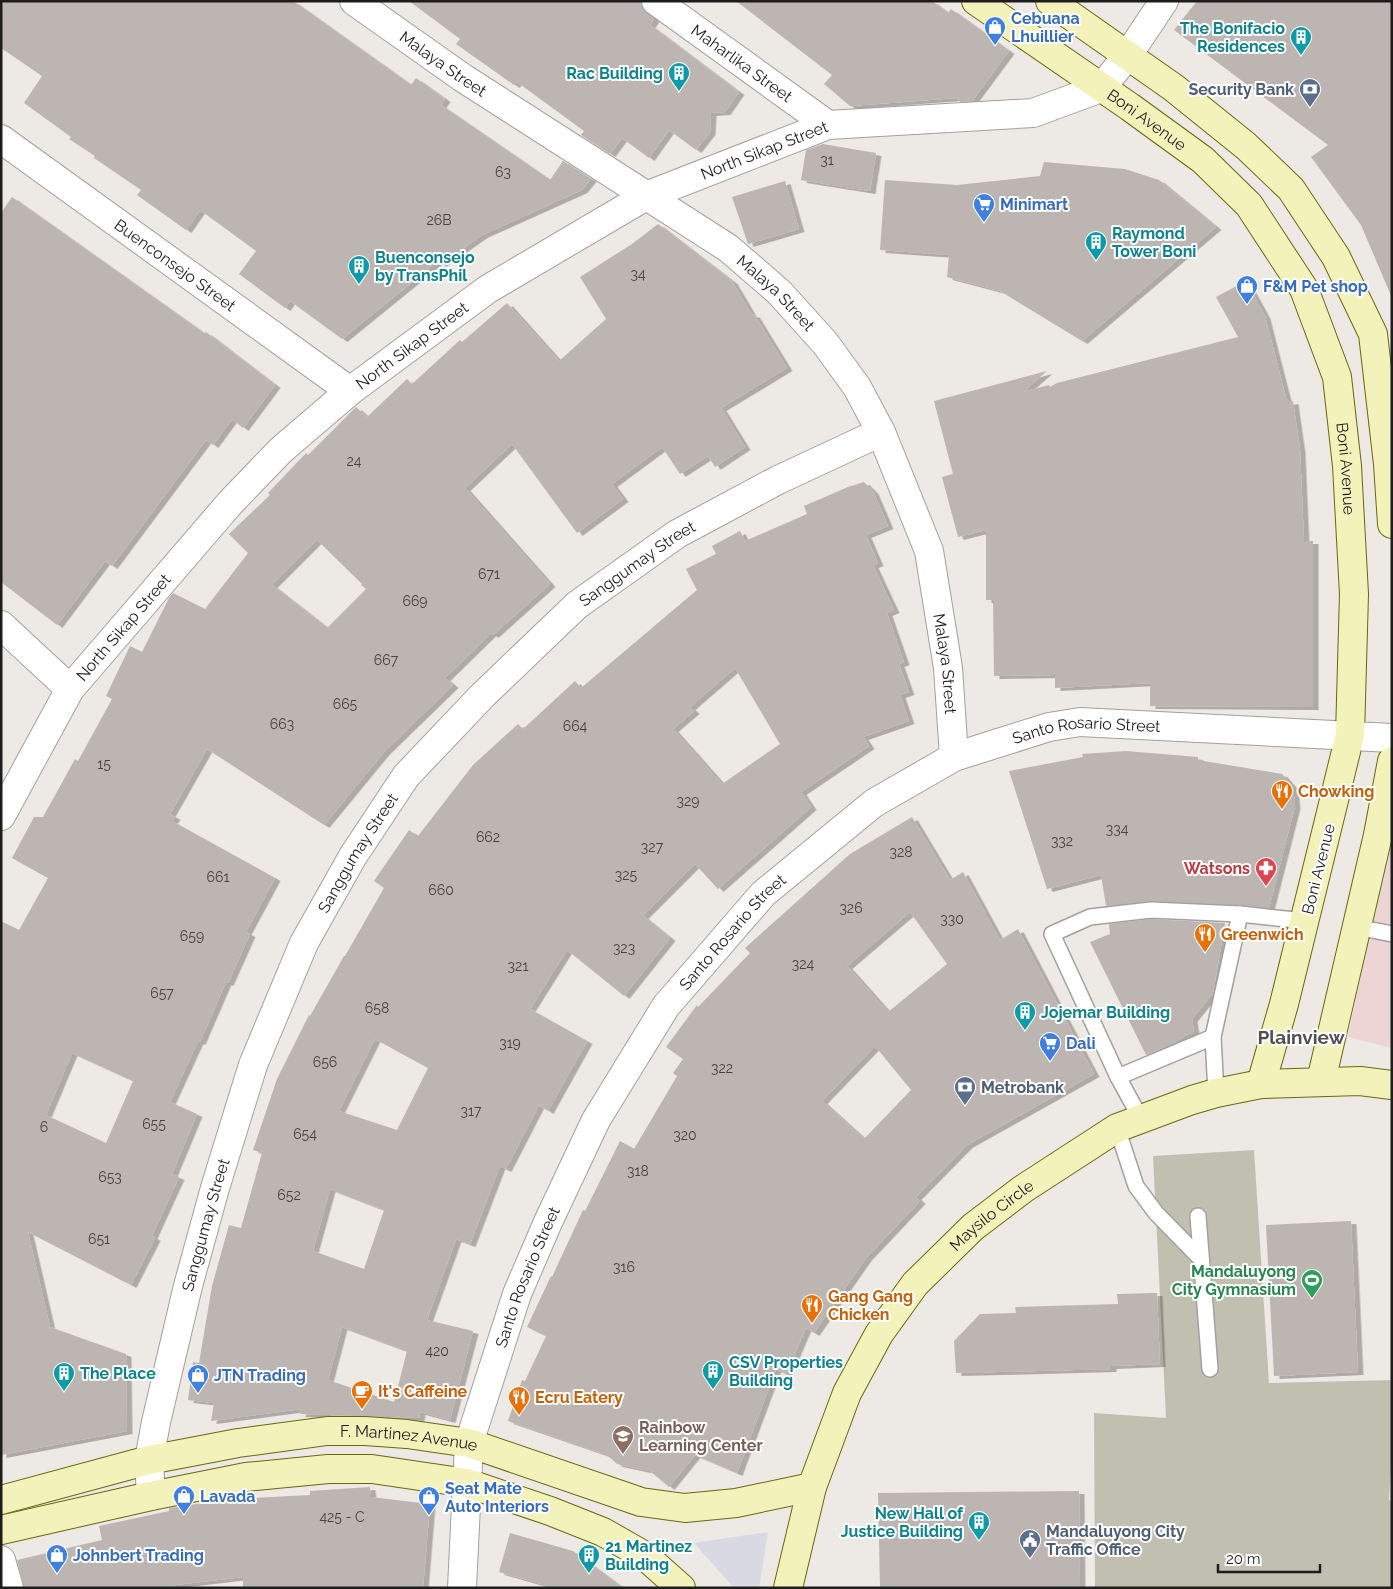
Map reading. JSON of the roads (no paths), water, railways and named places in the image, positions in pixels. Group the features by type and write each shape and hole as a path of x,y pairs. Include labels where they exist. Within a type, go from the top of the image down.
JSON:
{"main road":[{"name":"Boni Avenue","path":"976,1 1203,160 1249,205 1304,289 1337,377 1346,456 1354,594 1350,735 1284,1004 1261,1084"},
{"path":"1050,1 1200,108 1246,146 1291,190 1336,257 1373,334 1388,464 1392,524"},
{"path":"1321,1081 1378,835 1392,761"},
{"name":"Maysilo Circle","path":"788,1588 812,1487 847,1394 879,1334 915,1284 973,1227 1023,1189 1129,1123 1216,1093 1261,1084 1321,1081 1360,1081 1392,1085"},
{"name":"F. Martinez Avenue","path":"1,1500 149,1460 238,1443 327,1431 408,1434 469,1443 641,1502 685,1508 736,1503 812,1487"},
{"name":"F. Martinez Avenue","path":"1,1530 151,1496 246,1477 328,1469 372,1468 467,1483 550,1511 603,1532 645,1556 681,1588"}],"street":[{"name":"Malaya Street","path":"354,1 463,78 728,248 779,292 825,343 857,387 881,432 930,551 948,668 954,757"},
{"name":"Maharlika Street","path":"656,1 828,125"},
{"path":"1101,88 1128,55 1164,1"},
{"name":"North Sikap Street","path":"1,816 70,689 230,503 281,450 350,391 488,289 646,196 828,125 1032,113 1101,88"},
{"name":"Buenconsejo Street","path":"1,139 350,391"},
{"name":"Sanggumay Street","path":"151,1496 149,1460 188,1286 215,1188 253,1065 304,942 353,856 406,776 482,696 577,606 678,534 778,480 881,432"},
{"path":"1,625 70,689"},
{"name":"Santo Rosario Street","path":"462,1588 469,1443 516,1294 596,1120 666,1006 763,894 874,803 954,757 1049,727 1080,722 1392,738"},
{"path":"1,1560 9,1588"}],"lane":[{"path":"1201,1259 1156,1213 1136,1186 1129,1123 1118,1077 1052,934 1090,917 1151,910 1240,914 1304,921"},
{"path":"1216,1093 1213,1037 1240,914"},
{"path":"1357,927 1392,934"},
{"path":"1118,1077 1213,1037"},
{"path":"1198,1216 1210,1369"}],"place":[{"name":"Cebuana Lhuillier","path":"995,46"},
{"name":"The Bonifacio Residences","path":"1301,56"},
{"name":"Rac Building","path":"679,92"},
{"name":"Security Bank","path":"1310,108"},
{"name":"Minimart","path":"984,223"},
{"name":"Raymond Tower Boni","path":"1096,261"},
{"name":"Buenconsejo by TransPhil","path":"359,285"},
{"name":"F&M Pet shop","path":"1247,305"},
{"name":"Chowking","path":"1282,810"},
{"name":"Watsons","path":"1266,887"},
{"name":"Greenwich","path":"1205,953"},
{"name":"Jojemar Building","path":"1025,1031"},
{"name":"Dali","path":"1050,1062"},
{"name":"Metrobank","path":"965,1106"},
{"name":"Mandaluyong City Gymnasium","path":"1312,1299"},
{"name":"Gang Gang Chicken","path":"812,1324"},
{"name":"CSV Properties Building","path":"713,1390"},
{"name":"The Place","path":"64,1392"},
{"name":"JTN Trading","path":"198,1394"},
{"name":"It's Caffeine","path":"362,1410"},
{"name":"Ecru Eatery","path":"519,1416"},
{"name":"Rainbow Learning Center","path":"623,1455"},
{"name":"Lavada","path":"184,1515"},
{"name":"Seat Mate Auto Interiors","path":"429,1516"},
{"name":"New Hall of Justice Building","path":"979,1541"},
{"name":"Mandaluyong City Traffic Office","path":"1030,1559"},
{"name":"Johnbert Trading","path":"57,1574"},
{"name":"21 Martinez Building","path":"589,1574"}],"district":[{"name":"Plainview","path":"1301,1037"}]}
